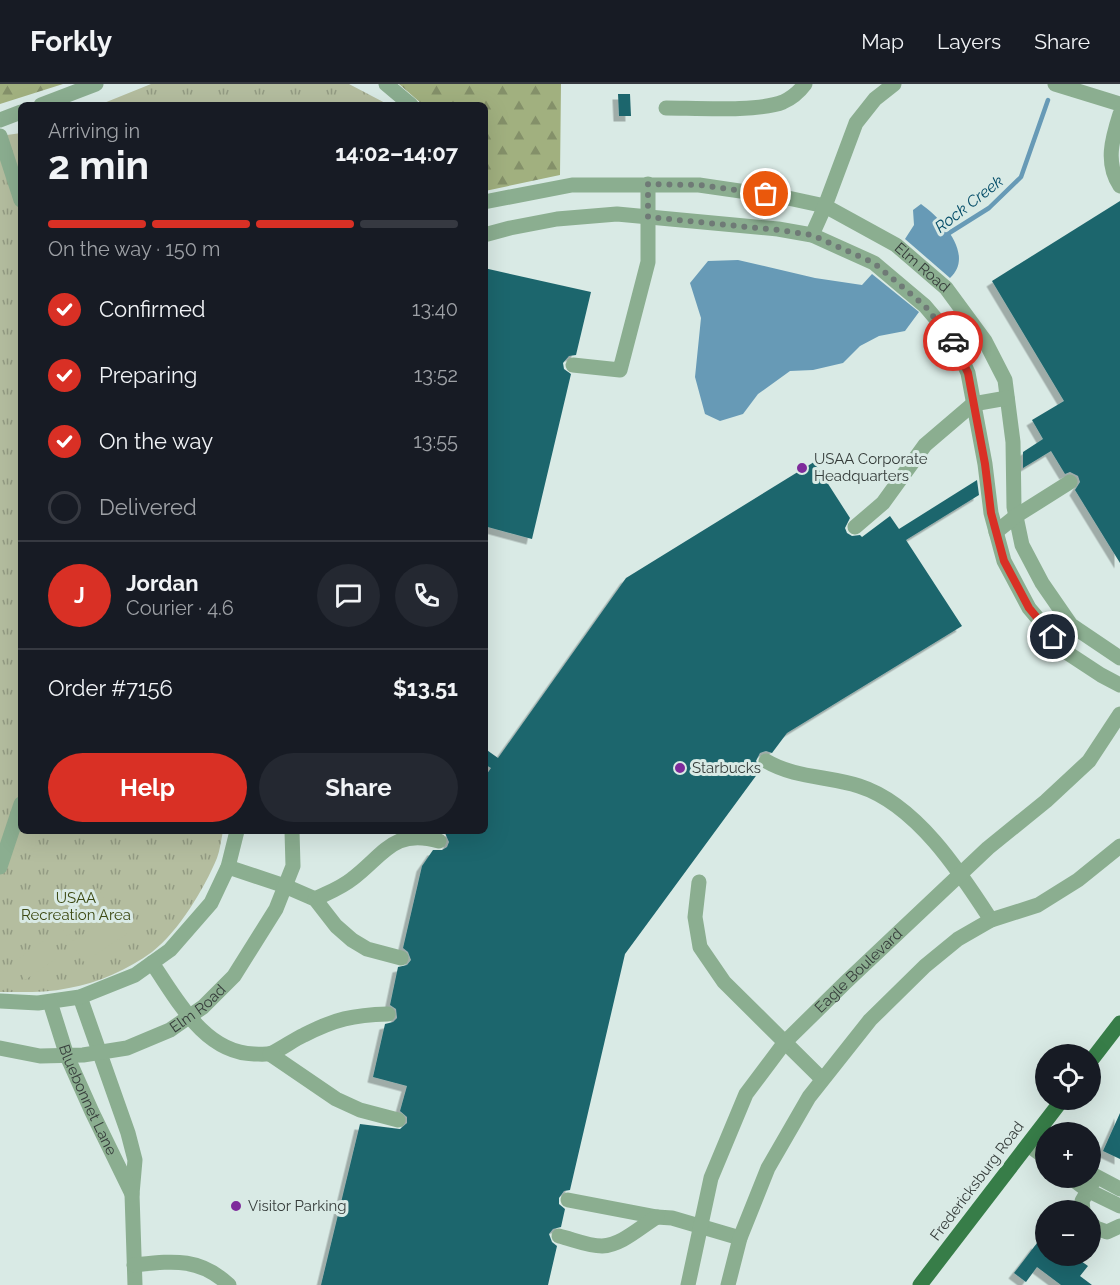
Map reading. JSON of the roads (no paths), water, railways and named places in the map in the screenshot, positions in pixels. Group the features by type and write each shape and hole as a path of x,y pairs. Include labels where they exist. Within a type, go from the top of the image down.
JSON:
{"main road":[{"path":"1101,1048 1120,1023"},
{"name":"Fredericksburg Road","path":"920,1285 1028,1145 1035,1140"}],"street":[{"path":"49,102 96,84"},
{"path":"386,84 407,102"},
{"path":"666,108 767,107 784,102 799,92 805,84"},
{"path":"812,235 856,123 875,99 894,84"},
{"path":"1054,84 1120,104"},
{"path":"0,120 18,113"},
{"path":"1120,114 1110,156 1114,177 1120,186"},
{"path":"0,136 18,191"},
{"path":"573,364 620,370 648,262 648,184"},
{"name":"Elm Road","path":"488,201 572,185 699,185 788,198 825,206 896,244 946,288 985,341 1005,380 1012,442 1016,516 1022,544 1042,582 1071,625 1120,658"},
{"name":"Elm Road","path":"488,234 557,219 617,214 812,235 874,263 925,306 952,339 968,373 985,464 991,513 1004,561 1029,608 1066,652 1120,685"},
{"path":"855,527 883,503 925,445 973,404 1007,398"},
{"path":"996,532 1016,516 1070,482"},
{"name":"Eagle Boulevard","path":"688,1285 711,1178 746,1094 785,1042 961,874 1089,761 1120,714"},
{"path":"766,761 781,770 860,786 889,799 908,813 961,874 992,920"},
{"path":"0,867 18,813"},
{"path":"0,1001 38,1004 80,997 135,975 152,963 170,950 211,903 228,867 236,834"},
{"name":"Elm Road","path":"0,1048 40,1056 67,1056 127,1048 170,1030 203,1007 234,976 276,909 293,866 292,834"},
{"path":"315,899 351,880 392,844 418,837 439,841"},
{"path":"728,1285 740,1238 768,1168 809,1097 870,1020 925,966 958,939 992,920 1038,905 1078,880 1120,846"},
{"path":"228,867 285,886 315,899 336,926 352,940 367,949 401,958"},
{"path":"699,882 695,917 700,947 724,982 822,1079"},
{"path":"152,963 190,1016 218,1045 243,1054 270,1054 303,1035 340,1018 362,1014 388,1014"},
{"name":"Bluebonnet Lane","path":"80,997 128,1133 135,1161 132,1194 135,1285"},
{"name":"Bluebonnet Lane","path":"50,1002 67,1056 132,1194"},
{"path":"270,1054 336,1099 360,1110 398,1120"},
{"path":"1028,1145 1035,1150"},
{"path":"1101,1179 1120,1189"},
{"path":"1084,1188 1120,1206"},
{"path":"1082,1200 1087,1190"},
{"path":"568,1200 672,1218 740,1238"},
{"path":"559,1236 599,1246 610,1245 622,1240 657,1217"},
{"path":"1101,1230 1107,1232 1120,1226"},
{"path":"134,1265 160,1262 195,1263 209,1269 229,1285"}],"water":[{"path":"921,204 946,228 957,248 959,259 957,269 950,278 905,239 914,225 913,210"},
{"path":"738,260 815,278 862,285 872,274 919,312 905,331 879,336 860,346 843,363 813,370 790,371 758,394 743,414 720,421 705,414 695,377 701,318 690,283 708,261"}],"waterway":[{"name":"Rock Creek","path":"946,235 989,208 1021,177 1048,100"}],"place":[{"name":"USAA Corporate Headquarters","path":"802,468"},
{"name":"Starbucks","path":"680,768"},
{"name":"Visitor Parking","path":"236,1206"}],"park label":[{"name":"USAA Recreation Area","path":"76,906"}]}
